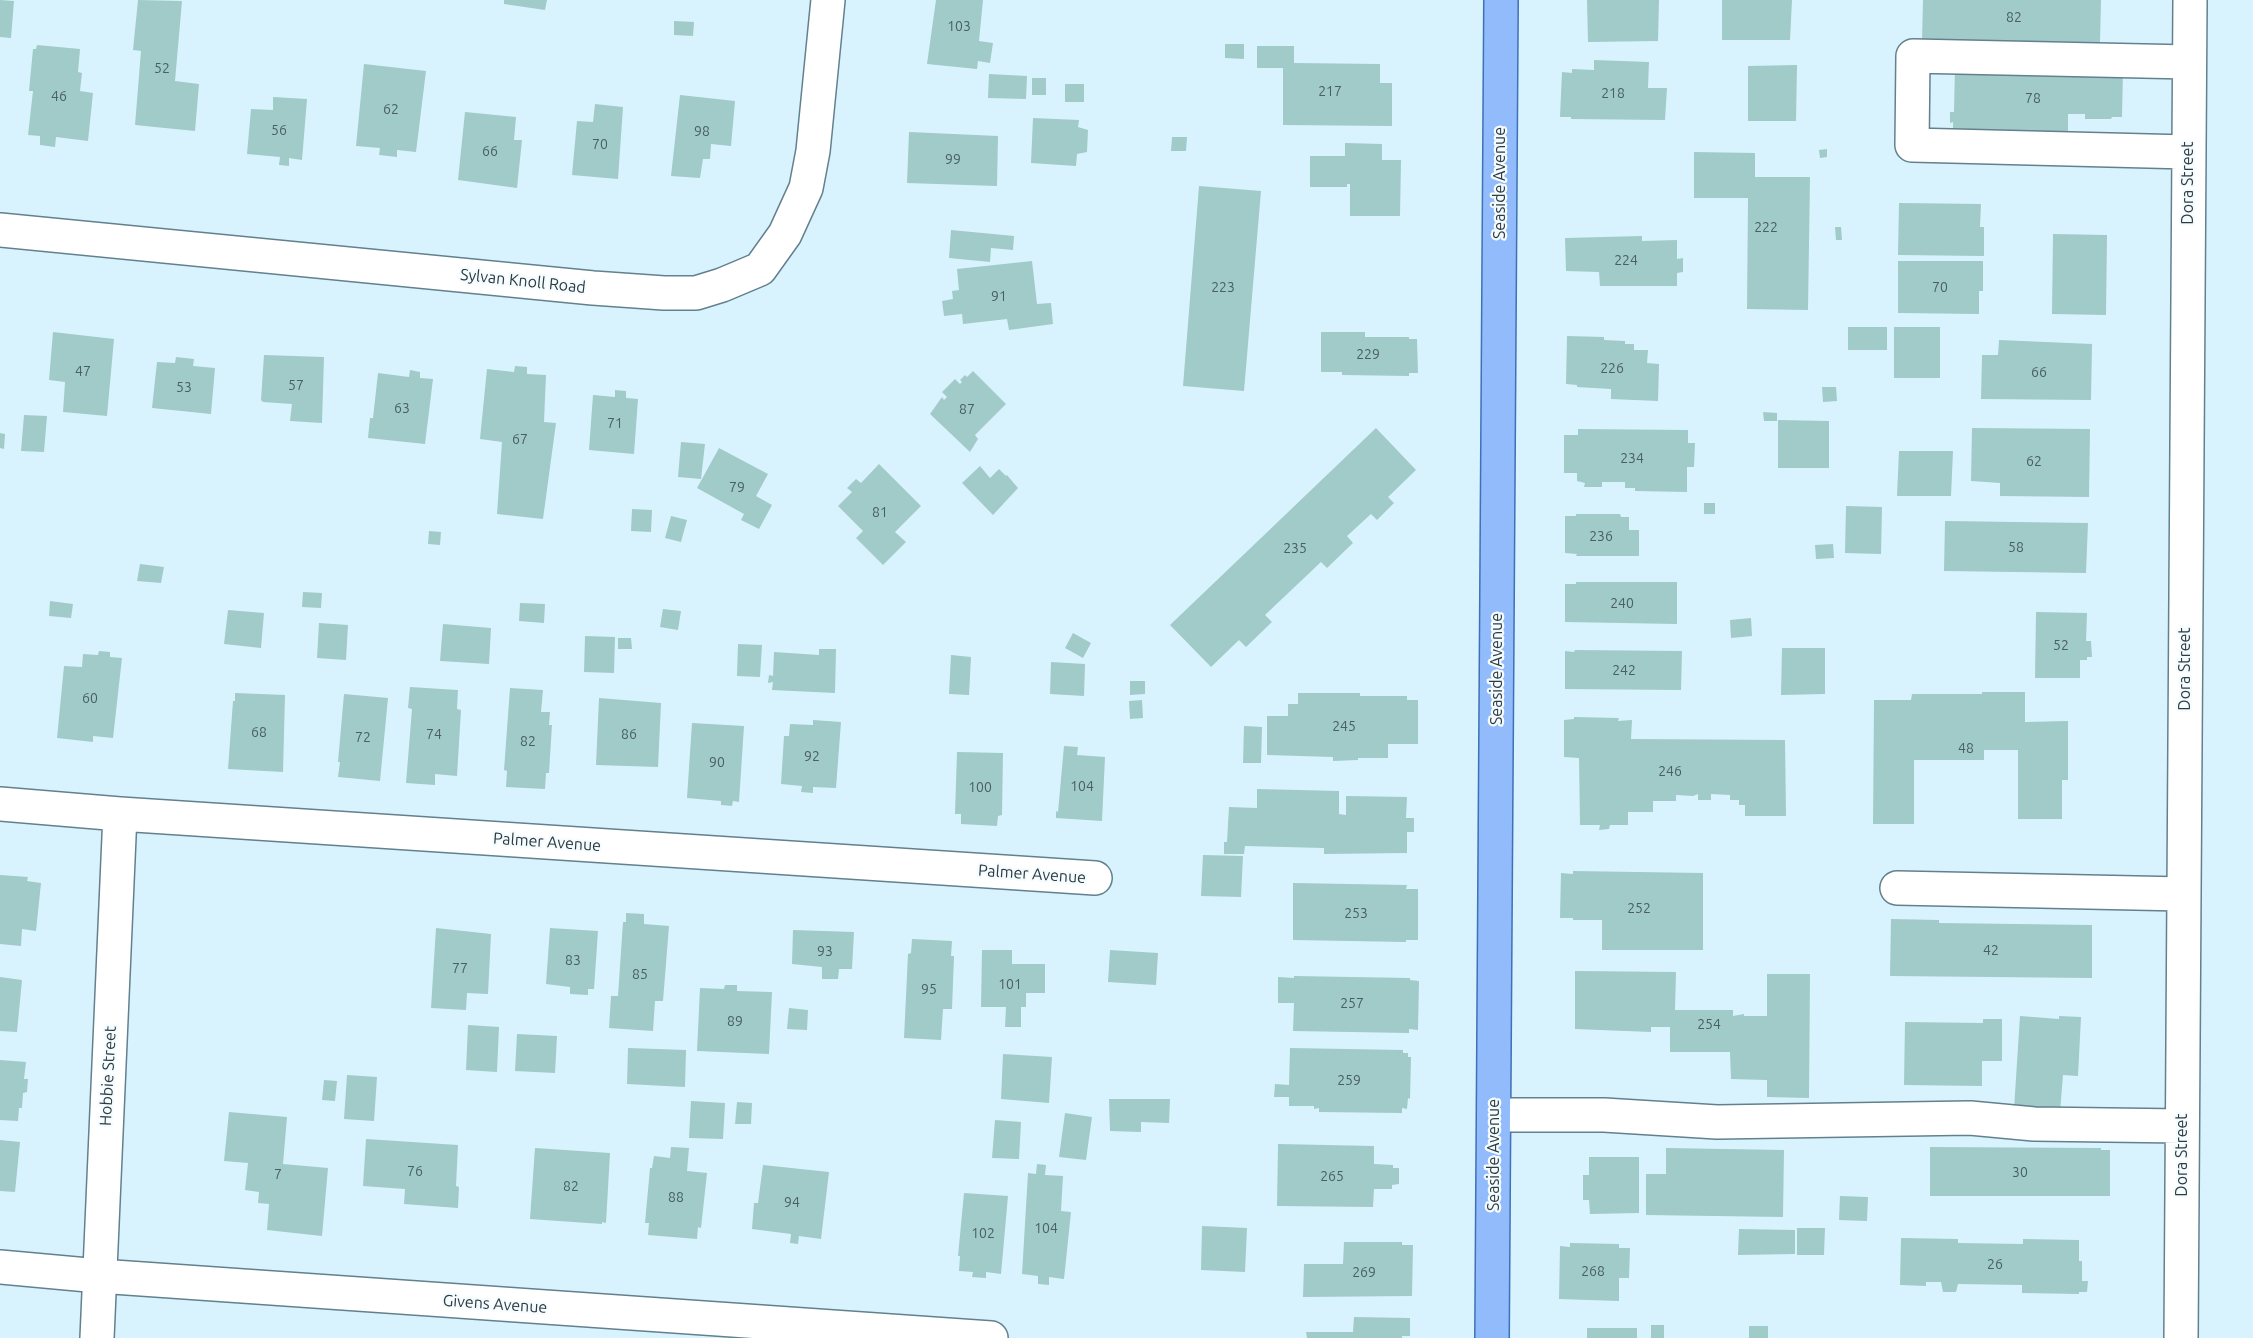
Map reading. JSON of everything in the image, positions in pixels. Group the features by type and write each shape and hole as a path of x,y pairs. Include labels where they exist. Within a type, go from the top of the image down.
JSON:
{"main road":[{"name":"Seaside Avenue","path":"1492,1338 1501,0"}],"street":[{"name":"Sylvan Knoll Road","path":"0,230 593,288 696,293 760,269 785,234 806,188 813,151 828,0"},
{"name":"Dora Street","path":"2181,1338 2190,0"},
{"path":"2188,152 1912,145 1913,56 2189,62"},
{"name":"Palmer Avenue","path":"0,804 120,814 1095,878"},
{"name":"Hobbie Street","path":"97,1338 120,814"},
{"path":"1897,888 2183,894"},
{"path":"1494,1115 1604,1116 1717,1122 1970,1118 2034,1124 2182,1126"},
{"name":"Givens Avenue","path":"0,1267 99,1276 991,1338"}],"building":[{"path":"0,0 14,1 11,38 0,37"},
{"path":"138,0 182,1 175,81 199,84 195,131 135,125 141,51 133,50"},
{"path":"504,0 547,0 545,10 504,4"},
{"path":"936,0 983,0 979,41 993,43 990,63 978,61 977,69 927,64"},
{"path":"1587,0 1659,0 1658,41 1588,42"},
{"path":"1722,0 1792,0 1790,40 1722,40"},
{"path":"1923,0 2101,0 2100,42 1922,41"},
{"path":"674,21 694,22 693,36 674,35"},
{"path":"1225,44 1244,44 1244,59 1225,58"},
{"path":"37,45 80,49 78,72 82,73 80,91 93,93 88,141 56,137 55,147 40,145 40,136 28,135 33,91 29,91 33,49 36,49"},
{"path":"1257,46 1294,46 1294,63 1380,64 1380,83 1392,83 1392,126 1283,125 1283,68 1257,68"},
{"path":"1594,60 1649,62 1648,88 1667,88 1665,120 1560,117 1562,72 1572,73 1572,69 1594,70"},
{"path":"364,64 426,71 416,152 397,150 397,157 379,155 380,148 356,146"},
{"path":"1797,65 1796,121 1748,121 1748,66"},
{"path":"1955,66 2123,70 2122,117 2085,119 2085,114 2068,114 2068,134 1953,131 1950,112 1954,112"},
{"path":"989,74 1027,76 1026,99 988,98"},
{"path":"1032,78 1046,78 1046,95 1032,95"},
{"path":"1065,84 1084,84 1084,102 1065,102"},
{"path":"680,95 735,101 731,146 711,144 710,159 703,159 700,178 671,176"},
{"path":"273,97 307,99 302,160 289,158 289,166 279,165 280,157 247,154 251,109 273,110"},
{"path":"595,104 623,107 618,179 572,175 577,121 593,122"},
{"path":"465,112 516,117 514,140 522,140 517,188 458,180"},
{"path":"1033,118 1079,120 1078,127 1088,130 1087,152 1077,154 1076,166 1031,163"},
{"path":"909,132 998,136 997,186 907,183"},
{"path":"1172,137 1187,137 1186,151 1171,151"},
{"path":"1345,143 1382,144 1382,160 1401,160 1400,216 1350,216 1350,184 1347,184 1347,187 1310,187 1310,156 1345,156"},
{"path":"1827,149 1827,157 1820,158 1819,150"},
{"path":"1694,152 1755,153 1755,177 1810,177 1808,310 1747,309 1748,198 1694,198"},
{"path":"1199,186 1261,191 1244,391 1183,386"},
{"path":"1899,203 1981,204 1980,227 1984,227 1984,256 1898,255"},
{"path":"1835,227 1841,227 1842,240 1836,240"},
{"path":"951,230 1014,236 1013,250 991,248 990,262 949,258"},
{"path":"2053,234 2107,235 2106,315 2052,314"},
{"path":"1642,236 1642,241 1677,240 1677,259 1683,258 1683,272 1677,273 1677,286 1600,286 1599,272 1566,271 1565,238"},
{"path":"1032,261 1037,304 1051,303 1053,324 1009,330 1007,319 963,324 962,314 944,316 942,301 953,299 952,291 959,290 957,269"},
{"path":"1898,261 1983,261 1983,291 1979,291 1979,314 1898,313"},
{"path":"1848,327 1887,327 1887,350 1848,350"},
{"path":"1894,327 1940,327 1940,378 1894,378"},
{"path":"53,332 114,339 107,416 63,412 65,382 49,380"},
{"path":"1321,332 1365,332 1365,337 1417,339 1418,373 1409,373 1409,376 1342,375 1342,372 1321,372"},
{"path":"1567,336 1604,337 1604,340 1634,344 1634,350 1648,350 1647,363 1659,364 1658,401 1611,399 1611,389 1566,384"},
{"path":"1999,340 2092,344 2091,400 1981,399 1982,355 1998,355"},
{"path":"264,355 324,357 322,423 290,421 292,404 261,400"},
{"path":"176,357 194,359 193,366 215,368 211,414 152,408 157,362 175,363"},
{"path":"515,366 527,367 527,374 546,375 544,422 556,423 543,519 497,514 502,442 480,439 487,369 514,372"},
{"path":"410,370 420,372 420,378 433,379 425,444 368,438 370,418 373,418 378,373 409,377"},
{"path":"973,371 1006,404 975,435 978,439 970,452 930,414 942,397 944,400 947,397 942,392 955,379 960,384 962,382 960,380 965,375 967,377"},
{"path":"1822,387 1836,387 1837,401 1823,402"},
{"path":"615,390 626,391 626,398 638,399 634,454 589,450 593,395 615,397"},
{"path":"1763,412 1777,413 1777,421 1764,421"},
{"path":"24,415 47,416 44,452 21,451"},
{"path":"1778,420 1829,421 1829,468 1778,468"},
{"path":"1376,428 1416,470 1388,497 1394,503 1377,520 1371,514 1347,536 1353,543 1327,568 1321,562 1265,615 1272,622 1246,647 1239,640 1211,667 1170,625"},
{"path":"1972,428 2090,429 2089,497 2000,496 2000,483 1971,481"},
{"path":"1578,429 1688,430 1688,443 1695,443 1694,467 1687,467 1687,492 1635,491 1635,488 1625,488 1625,482 1602,482 1602,487 1584,487 1585,483 1577,481 1577,473 1564,473 1564,435 1578,435"},
{"path":"0,433 5,434 4,449 0,448"},
{"path":"681,442 705,444 701,479 678,477"},
{"path":"719,448 768,474 756,496 772,505 759,529 741,520 744,514 697,488"},
{"path":"1899,451 1953,451 1951,496 1897,496"},
{"path":"879,464 921,506 895,532 906,542 883,565 856,538 863,531 838,506 852,492 847,488 856,479 861,483"},
{"path":"980,466 990,478 999,469 1018,488 993,515 962,483"},
{"path":"1704,503 1715,503 1715,514 1704,514"},
{"path":"1846,506 1882,507 1881,554 1845,553"},
{"path":"632,509 652,510 651,532 631,531"},
{"path":"1576,514 1620,514 1621,517 1629,517 1629,530 1639,530 1639,556 1576,556 1577,554 1565,553 1565,516 1576,516"},
{"path":"671,516 687,520 681,542 665,538"},
{"path":"1945,521 2088,523 2086,573 1944,571"},
{"path":"429,531 441,532 440,545 428,544"},
{"path":"1833,544 1834,558 1816,559 1815,545"},
{"path":"140,564 164,567 161,583 137,581"},
{"path":"1576,582 1677,582 1677,624 1565,622 1565,584 1576,584"},
{"path":"303,592 322,593 321,608 302,607"},
{"path":"50,601 73,604 71,618 49,616"},
{"path":"520,603 545,604 544,623 519,621"},
{"path":"663,609 681,611 678,630 660,627"},
{"path":"228,610 264,613 261,648 224,644"},
{"path":"2036,612 2087,613 2086,641 2091,641 2092,657 2080,660 2080,678 2035,678"},
{"path":"1751,618 1752,636 1731,638 1730,620"},
{"path":"319,623 348,625 346,660 317,658"},
{"path":"443,624 491,628 489,664 440,661"},
{"path":"1073,633 1091,643 1083,658 1065,648"},
{"path":"585,636 615,637 614,673 584,672"},
{"path":"618,638 631,638 632,649 618,649"},
{"path":"738,644 762,645 760,677 737,676"},
{"path":"1782,648 1825,648 1825,694 1781,695"},
{"path":"819,649 836,649 835,693 772,690 773,682 768,683 769,675 773,676 774,652 819,655"},
{"path":"1575,650 1682,651 1681,690 1565,689 1565,651 1574,652"},
{"path":"99,651 110,652 110,657 122,658 113,738 93,736 93,742 57,738 64,666 82,667 83,654 98,655"},
{"path":"951,655 971,657 969,695 949,694"},
{"path":"1051,662 1085,664 1084,696 1050,694"},
{"path":"1130,681 1145,681 1145,694 1130,695"},
{"path":"410,687 458,690 457,709 461,710 457,776 435,774 435,785 406,783 412,709 408,708"},
{"path":"510,688 543,690 541,712 550,712 549,725 552,725 549,773 546,773 545,789 506,787 507,771 504,770"},
{"path":"1982,692 2025,692 2025,722 2068,721 2068,780 2062,780 2062,819 2018,819 2018,750 1984,750 1984,760 1914,760 1914,824 1873,824 1874,700 1911,700 1912,694 1982,694"},
{"path":"235,693 285,695 283,772 228,769"},
{"path":"1298,693 1360,693 1360,696 1407,696 1407,700 1418,700 1418,744 1388,744 1388,758 1333,761 1333,757 1267,755 1267,716 1288,716 1288,704 1298,704"},
{"path":"344,694 388,698 380,781 338,777"},
{"path":"599,698 661,703 658,767 596,765"},
{"path":"1142,700 1143,718 1130,719 1129,701"},
{"path":"1574,717 1632,720 1631,739 1785,740 1786,816 1745,816 1745,805 1739,805 1739,800 1730,800 1730,795 1711,794 1711,800 1698,800 1698,794 1676,795 1676,801 1653,801 1653,812 1628,812 1628,825 1610,825 1609,829 1599,830 1600,825 1580,825 1579,758 1564,757 1564,720 1574,719"},
{"path":"813,720 841,722 836,788 813,787 813,793 801,792 802,786 781,784 784,736 789,736 790,724 813,725"},
{"path":"692,723 744,726 739,802 733,801 732,806 721,805 721,801 687,798"},
{"path":"1244,726 1262,727 1261,763 1243,763"},
{"path":"1064,746 1078,747 1077,755 1105,757 1102,821 1056,818"},
{"path":"957,752 1003,753 1002,815 998,816 997,826 961,824 961,814 955,814"},
{"path":"1257,789 1339,791 1339,814 1346,815 1346,796 1407,797 1406,818 1414,818 1414,832 1407,832 1407,853 1324,854 1324,848 1245,846 1244,854 1224,854 1229,807 1257,808"},
{"path":"1203,855 1243,856 1241,897 1201,896"},
{"path":"1573,871 1703,873 1703,950 1602,950 1602,920 1560,918 1561,873 1573,874"},
{"path":"0,875 28,877 27,881 41,883 36,931 22,929 21,946 0,944"},
{"path":"1293,883 1407,885 1406,889 1418,889 1418,940 1406,940 1406,942 1293,940"},
{"path":"626,913 644,914 644,924 669,926 663,1001 655,1001 653,1031 609,1028 611,996 618,996 623,922 626,922"},
{"path":"1891,919 1939,920 1939,923 2092,925 2092,978 1890,976"},
{"path":"436,928 491,934 488,994 467,993 466,1010 431,1008"},
{"path":"550,928 598,931 594,989 588,989 588,995 570,994 570,987 546,984"},
{"path":"793,930 854,932 852,969 839,969 838,979 822,979 822,967 792,964"},
{"path":"912,939 952,941 951,956 954,956 952,1009 943,1009 941,1040 904,1038 908,954 911,953"},
{"path":"982,950 1012,950 1012,964 1045,964 1045,993 1026,993 1026,1007 1021,1007 1021,1027 1005,1027 1006,1007 981,1007"},
{"path":"1110,950 1158,953 1156,985 1108,982"},
{"path":"1575,971 1676,972 1675,1010 1733,1010 1733,1016 1744,1014 1744,1016 1767,1016 1767,974 1810,974 1809,1098 1767,1097 1767,1080 1731,1079 1730,1052 1670,1052 1670,1027 1651,1027 1651,1032 1575,1029"},
{"path":"1294,976 1410,978 1410,980 1419,981 1418,1030 1409,1029 1409,1033 1293,1031 1294,1003 1278,1003 1278,977 1294,978"},
{"path":"0,977 22,980 17,1032 0,1031"},
{"path":"725,985 737,985 737,991 772,992 769,1054 697,1051 700,988 724,989"},
{"path":"789,1008 808,1010 807,1030 787,1029"},
{"path":"2020,1016 2059,1019 2059,1016 2081,1017 2078,1076 2063,1075 2060,1112 2014,1109"},
{"path":"1983,1019 2002,1019 2002,1061 1982,1061 1982,1086 1904,1085 1905,1022 1983,1023"},
{"path":"468,1025 499,1027 497,1072 466,1070"},
{"path":"517,1034 557,1036 555,1073 515,1071"},
{"path":"628,1048 686,1050 685,1087 627,1084"},
{"path":"1290,1048 1403,1050 1403,1053 1408,1053 1408,1057 1411,1057 1410,1099 1408,1098 1407,1109 1402,1108 1402,1113 1319,1112 1319,1108 1314,1109 1314,1106 1289,1106 1289,1097 1274,1097 1275,1084 1289,1085"},
{"path":"1003,1054 1052,1057 1049,1103 1001,1099"},
{"path":"0,1060 26,1062 24,1079 28,1079 27,1092 23,1093 18,1121 0,1120"},
{"path":"347,1075 377,1077 374,1121 344,1119"},
{"path":"324,1080 337,1081 335,1101 322,1100"},
{"path":"1109,1099 1170,1099 1169,1123 1141,1122 1141,1132 1110,1131"},
{"path":"691,1101 725,1103 723,1139 689,1138"},
{"path":"737,1102 752,1103 751,1124 735,1124"},
{"path":"229,1112 287,1117 283,1164 328,1168 322,1236 267,1230 269,1204 258,1203 259,1192 245,1190 248,1163 224,1161"},
{"path":"1065,1113 1092,1117 1086,1160 1059,1157"},
{"path":"995,1120 1021,1122 1019,1159 992,1158"},
{"path":"366,1139 458,1145 456,1186 459,1187 458,1208 404,1204 405,1189 363,1186"},
{"path":"0,1140 20,1142 15,1192 0,1191"},
{"path":"1278,1144 1374,1146 1374,1164 1393,1165 1393,1168 1399,1168 1399,1184 1392,1185 1392,1189 1374,1189 1373,1207 1277,1206"},
{"path":"671,1147 689,1148 687,1171 707,1173 701,1228 698,1227 697,1239 648,1235 649,1223 645,1223 650,1168 652,1168 654,1156 670,1158"},
{"path":"1930,1147 2101,1148 2101,1150 2110,1150 2110,1196 1930,1196"},
{"path":"535,1148 610,1153 606,1223 530,1219"},
{"path":"1666,1148 1784,1150 1783,1217 1646,1215 1646,1174 1666,1174"},
{"path":"1589,1157 1639,1157 1639,1213 1590,1214 1589,1200 1583,1200 1583,1175 1589,1175"},
{"path":"1037,1164 1046,1165 1045,1175 1063,1176 1061,1211 1071,1212 1064,1279 1049,1277 1049,1285 1038,1284 1038,1276 1022,1274 1028,1173 1036,1174"},
{"path":"763,1165 829,1172 821,1239 799,1236 798,1244 790,1243 791,1234 752,1229 754,1203 758,1203"},
{"path":"964,1193 1008,1196 1001,1274 986,1272 986,1278 972,1277 973,1272 959,1271 960,1256 958,1256"},
{"path":"1840,1196 1868,1197 1867,1221 1839,1220"},
{"path":"1202,1226 1247,1228 1245,1272 1201,1270"},
{"path":"1797,1228 1825,1228 1824,1255 1797,1255"},
{"path":"1739,1229 1795,1230 1795,1254 1738,1255"},
{"path":"1901,1238 1958,1239 1958,1243 2023,1244 2023,1239 2079,1240 2082,1281 2088,1281 2087,1292 2079,1292 2079,1294 2022,1293 2022,1285 1958,1284 1956,1292 1943,1292 1941,1282 1926,1282 1926,1286 1900,1285"},
{"path":"1344,1242 1402,1242 1402,1245 1413,1245 1412,1296 1303,1297 1304,1264 1343,1264"},
{"path":"1570,1243 1619,1244 1619,1248 1630,1248 1629,1278 1619,1278 1619,1301 1559,1299 1560,1246 1570,1247"},
{"path":"1354,1317 1410,1318 1410,1336 1402,1336 1402,1338 1307,1338 1306,1332 1353,1332"},
{"path":"1651,1325 1664,1325 1664,1338 1651,1338"},
{"path":"1749,1326 1768,1326 1768,1338 1749,1338"},
{"path":"1587,1328 1637,1328 1637,1338 1587,1338"}]}
